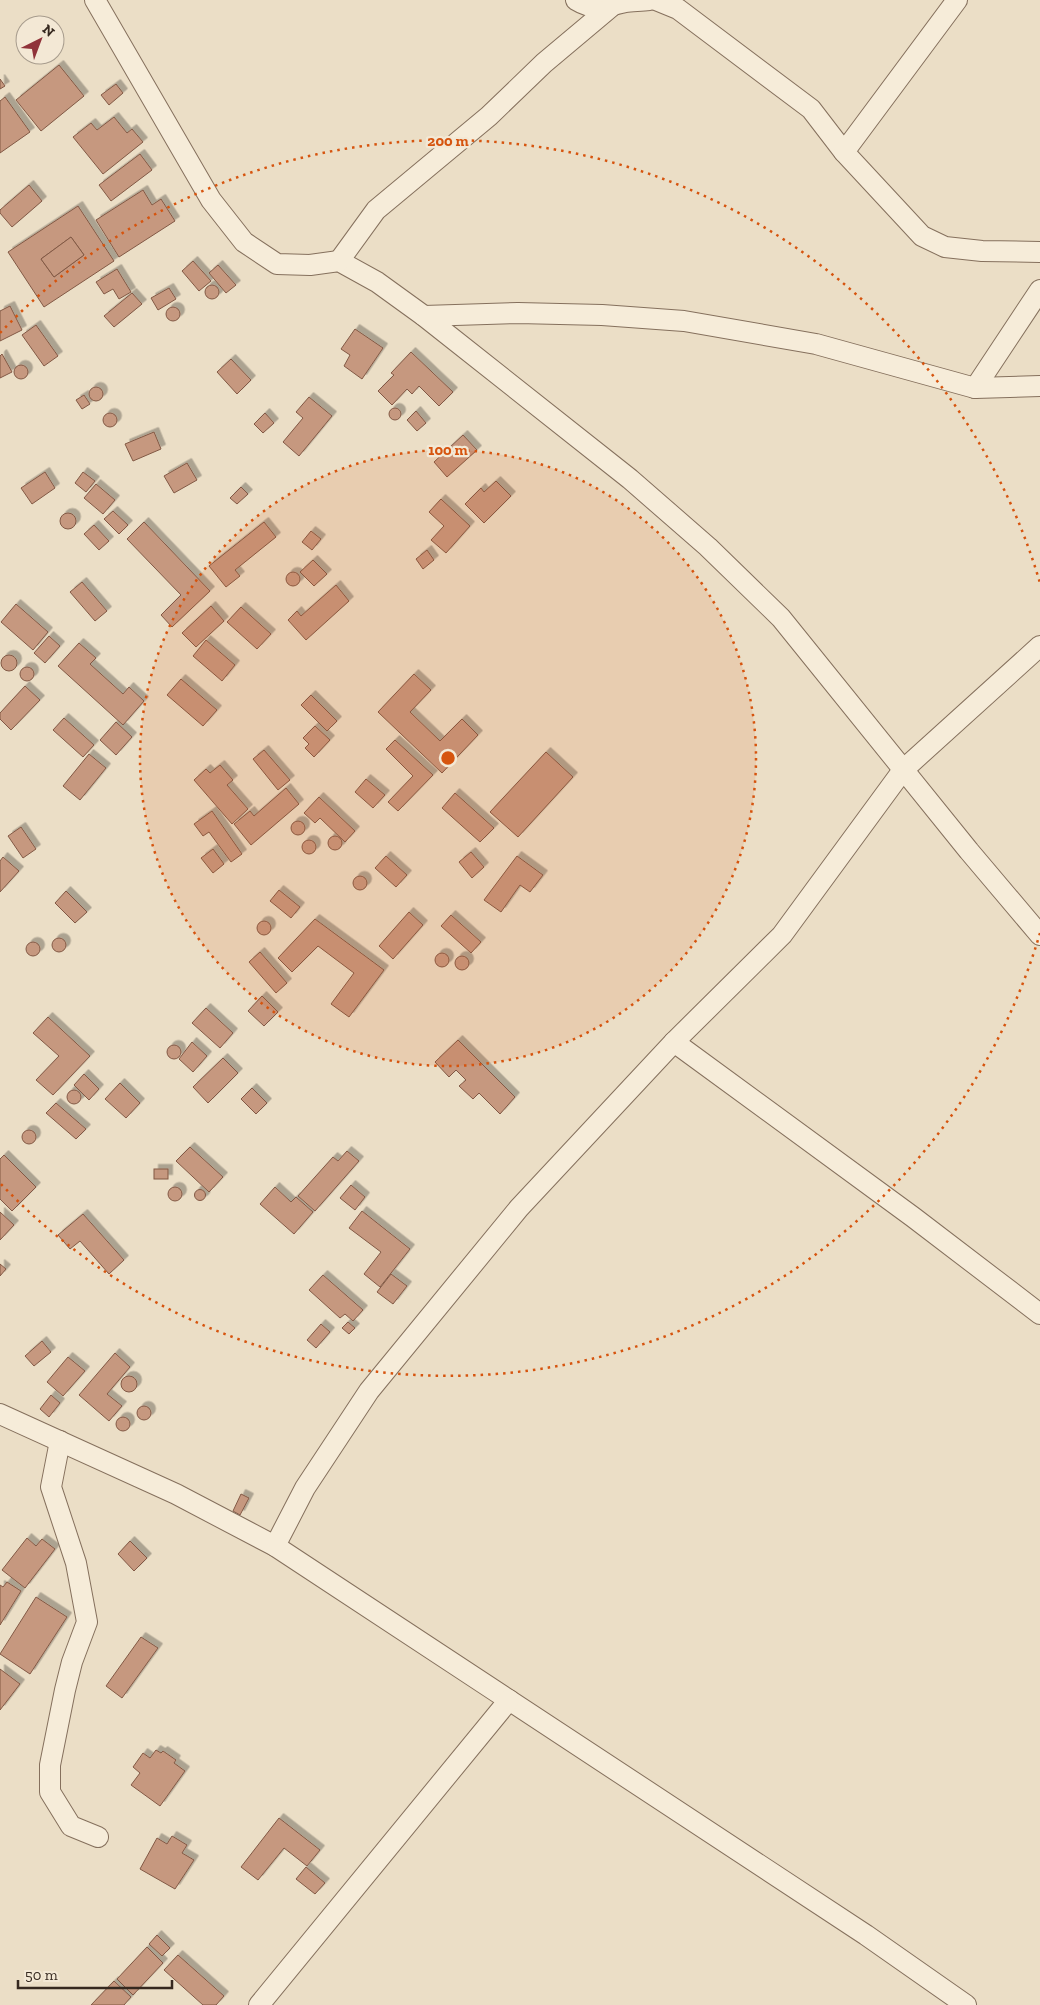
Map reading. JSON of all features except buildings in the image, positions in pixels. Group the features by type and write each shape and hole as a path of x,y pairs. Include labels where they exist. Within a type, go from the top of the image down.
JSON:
{"street":[{"path":"95,0 211,200 244,242 277,264 310,265 339,261 377,282 424,316 630,479 708,546 782,618 903,770 1040,935"},
{"path":"576,0 587,7 649,0"},
{"path":"656,0 678,9 811,109 844,152 922,236 945,246 991,251 1040,252"},
{"path":"844,152 957,0"},
{"path":"339,261 376,210 489,116 544,64 614,4"},
{"path":"975,388 1040,290"},
{"path":"424,316 518,313 602,315 684,321 816,344 975,388 1040,386"},
{"path":"275,1546 305,1488 369,1391 519,1208 674,1042 782,935 903,770 1040,646"},
{"path":"674,1042 920,1222 1040,1314"},
{"path":"0,1414 176,1494 275,1546 866,1935 966,2005"},
{"path":"60,1440 51,1488 76,1563 87,1622 64,1690 50,1765 50,1792 71,1826 98,1838"},
{"path":"260,2005 509,1700"}]}
